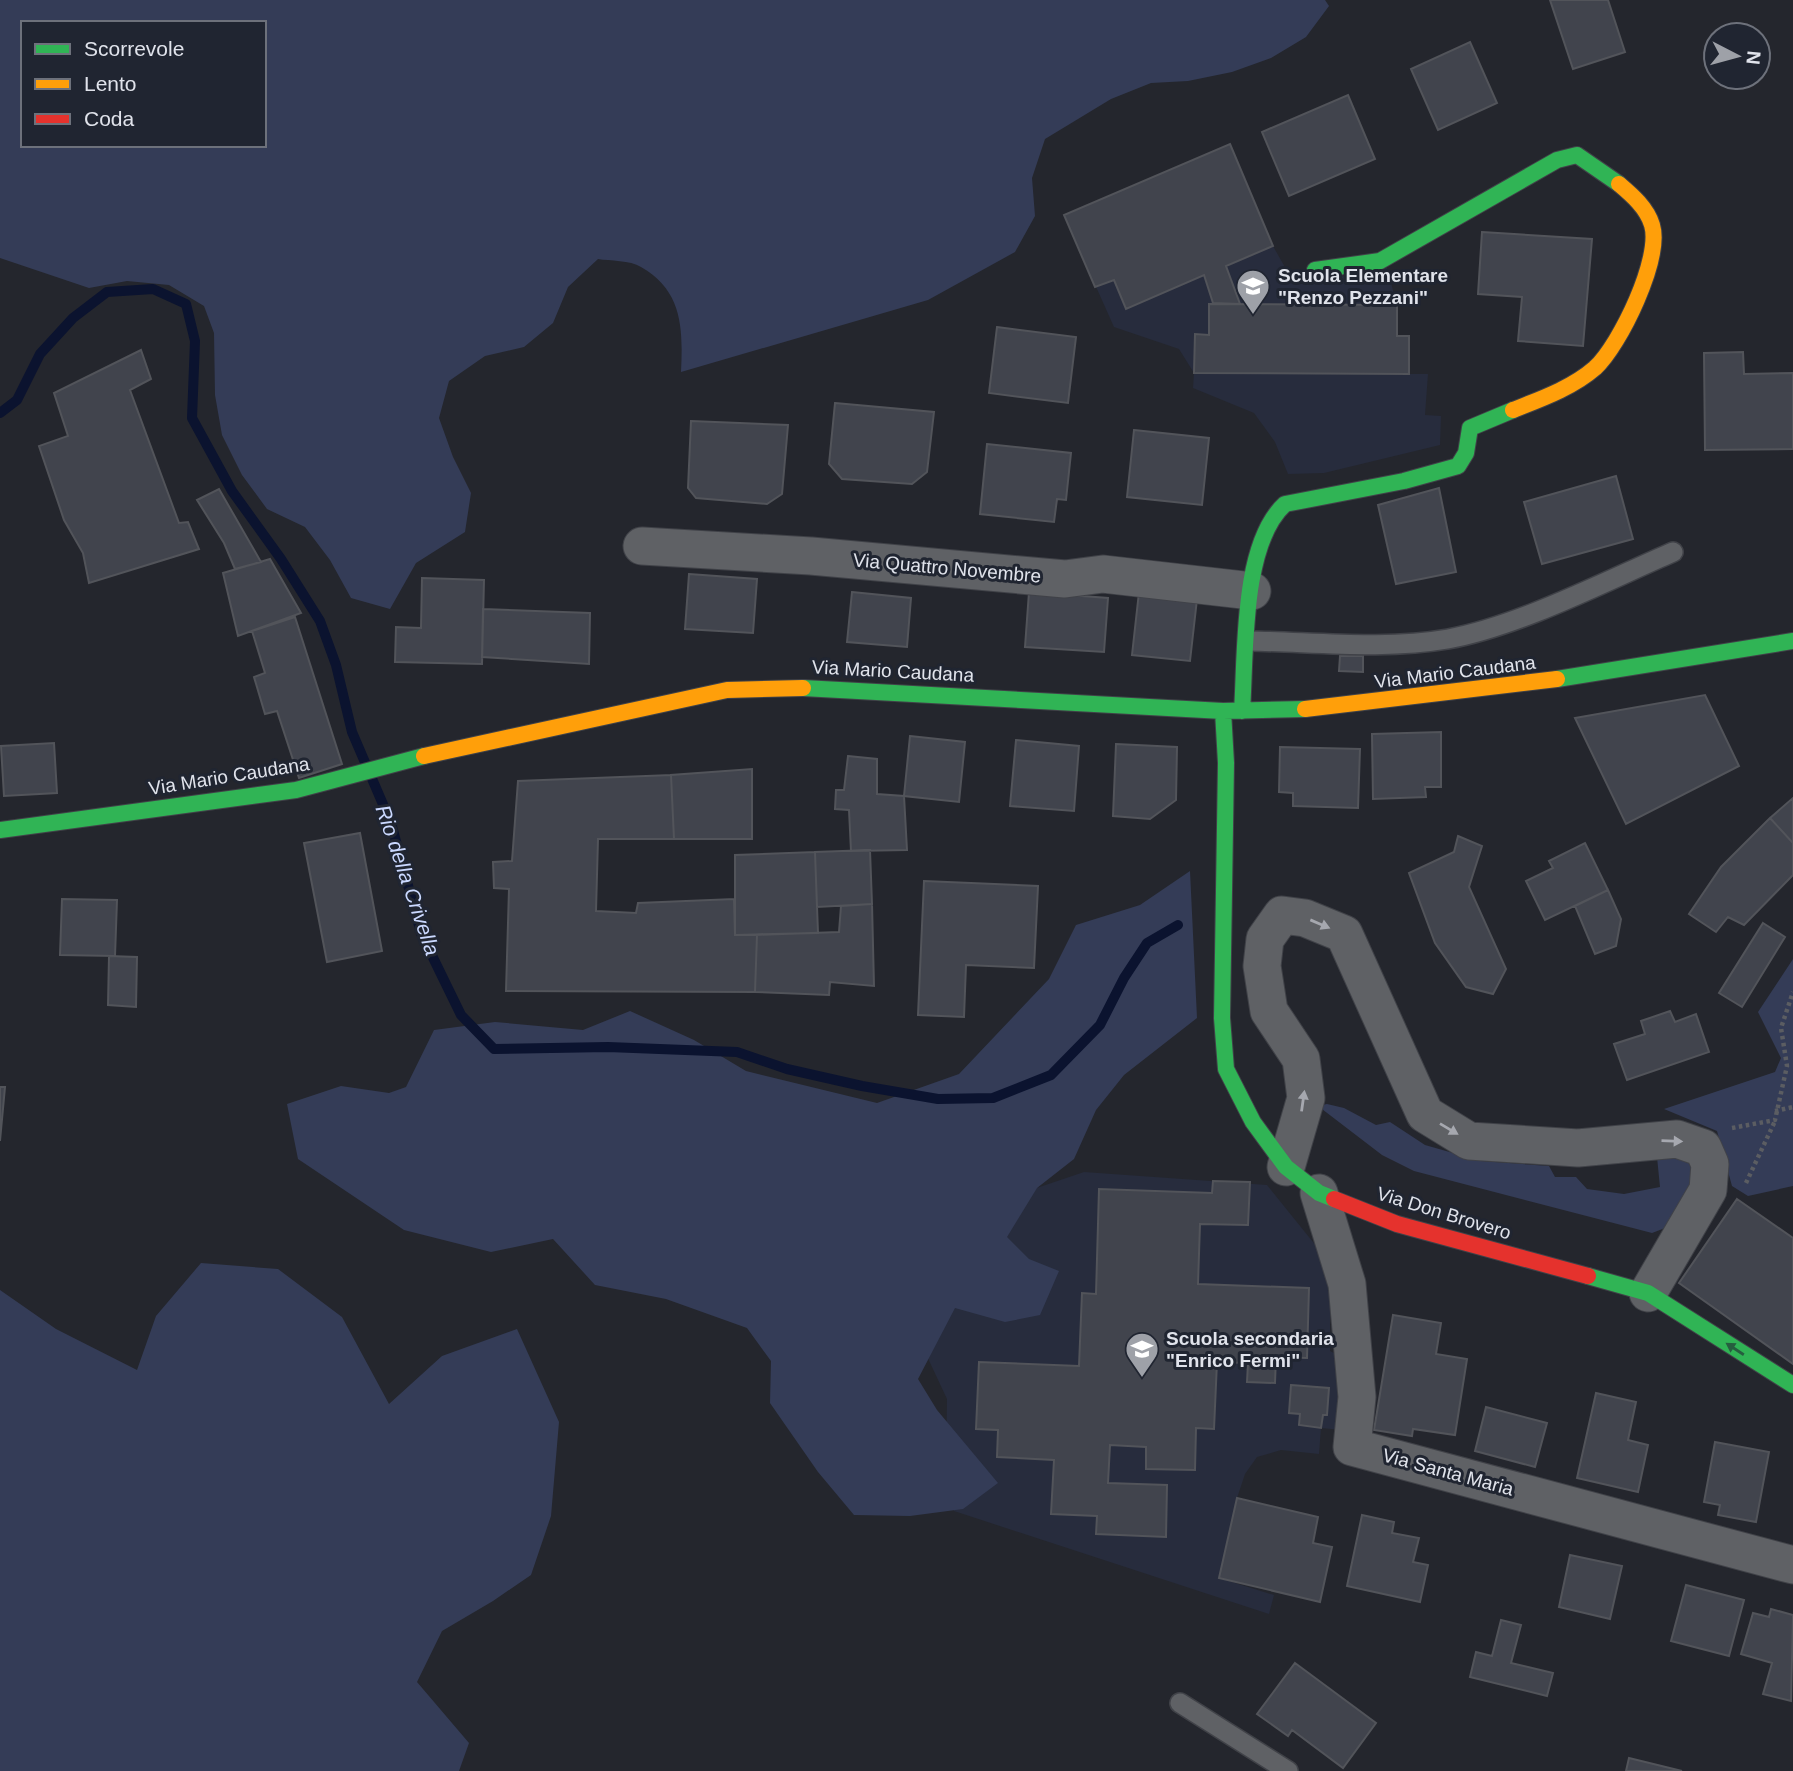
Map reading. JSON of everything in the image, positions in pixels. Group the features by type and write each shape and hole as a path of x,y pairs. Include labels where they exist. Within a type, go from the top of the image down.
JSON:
{"street":[{"path":"1242,711 1252,591 1262,538 1271,516 1285,504 1404,481 1458,466 1466,453 1470,428 1573,383 1601,361 1631,306 1654,250 1654,228 1646,214 1613,178 1577,155 1556,160 1381,261 1315,270"},
{"name":"Via Quattro Novembre","path":"642,546 811,556 1065,579 1103,574 1252,591"},
{"name":"Via Mario Caudana","path":"0,830 296,790 459,747 727,690 794,687 1223,711 1332,708 1540,682 1793,641"},
{"name":"Via Don Brovero","path":"1223,711 1226,763 1222,1018 1226,1069 1252,1122 1286,1167 1320,1193 1396,1224 1648,1293 1793,1385"},
{"path":"1286,1167 1306,1098 1301,1059 1269,1011 1262,966 1265,939 1282,915 1305,918 1344,934 1424,1114 1469,1142 1578,1148 1677,1139 1703,1148 1710,1164 1708,1190 1648,1293"},
{"name":"Via Santa Maria","path":"1320,1193 1347,1284 1357,1397 1352,1447 1793,1565"}],"lane":[{"path":"1249,641 1373,643 1448,639 1527,615 1673,552"},
{"path":"1180,1703 1288,1771"}],"path":[{"path":"1741,1191 1775,1121 1775,1111 1787,1066 1781,1028 1793,992"},
{"path":"1775,1111 1793,1107"},
{"path":"1729,1129 1775,1121"}],"shaded area":[{"path":"0,0 1325,0 1329,6 1306,37 1271,58 1232,72 1188,81 1151,83 1111,99 1045,139 1032,178 1035,216 1015,252 928,300 681,372 678,312 665,287 641,267 626,262 598,259 568,287 553,323 524,347 485,356 449,381 439,418 453,457 471,493 465,532 416,563 390,609 351,598 330,560 305,527 267,509 242,475 222,435 215,395 214,333 204,306 169,285 127,281 89,288 0,258"},
{"name":"Scuola Elementare \"Renzo Pezzani\"","path":"1230,144 1273,246 1295,285 1387,268 1397,305 1397,336 1409,336 1409,374 1428,374 1425,415 1441,416 1440,445 1324,473 1288,474 1275,442 1254,413 1193,388 1194,373 1179,349 1114,327 1064,215"},
{"path":"1190,871 1197,1018 1124,1075 1096,1110 1074,1159 1037,1188 1007,1237 1029,1259 1059,1271 1040,1315 1005,1322 955,1308 918,1379 937,1410 998,1483 963,1509 910,1516 854,1515 818,1472 770,1403 771,1361 747,1328 666,1299 595,1285 553,1239 491,1252 404,1230 298,1159 287,1104 341,1086 389,1093 406,1087 434,1030 495,1022 583,1030 630,1011 694,1040 746,1071 877,1103 959,1074 1049,979 1076,925 1140,905"},
{"path":"1793,959 1793,1186 1748,1196 1732,1186 1717,1131 1664,1109 1775,1072 1781,1058 1758,1012"},
{"path":"1327,1104 1344,1108 1376,1125 1390,1122 1425,1145 1481,1161 1549,1166 1555,1177 1576,1177 1587,1189 1624,1194 1660,1187 1657,1157 1684,1155 1694,1166 1698,1182 1665,1228 1652,1233 1414,1171 1382,1155 1318,1106"},
{"name":"Scuola secondaria \"Enrico Fermi\"","path":"1084,1172 1267,1185 1321,1252 1336,1288 1330,1318 1330,1351 1347,1360 1341,1430 1321,1428 1319,1454 1281,1450 1257,1457 1245,1474 1237,1498 1219,1578 1274,1595 1269,1614 954,1511 946,1468 947,1399 925,1352 1010,1197"},
{"path":"201,1263 278,1269 342,1317 389,1404 442,1356 517,1329 559,1422 551,1516 531,1575 442,1631 417,1682 469,1743 459,1771 0,1771 0,1290 56,1329 137,1370 156,1316"}],"building":[{"path":"1550,0 1608,0 1625,52 1573,69"},
{"path":"1470,42 1497,103 1438,130 1411,69"},
{"path":"1348,95 1375,159 1289,196 1262,132"},
{"path":"1230,144 1273,246 1226,266 1240,304 1213,303 1204,275 1126,309 1114,280 1095,287 1064,215"},
{"path":"1482,232 1592,239 1583,346 1518,341 1522,297 1478,294"},
{"path":"1209,304 1397,305 1397,336 1409,336 1409,374 1194,373 1195,334 1209,335"},
{"path":"997,327 1076,337 1068,403 989,393"},
{"path":"141,350 151,379 130,390 179,523 188,522 199,549 89,583 83,553 64,520 39,446 68,436 54,393"},
{"path":"1743,352 1744,374 1793,373 1793,449 1705,450 1704,353"},
{"path":"835,403 934,412 927,472 912,484 842,479 829,464"},
{"path":"691,421 788,425 782,494 767,504 696,498 688,488"},
{"path":"1134,430 1209,438 1202,505 1127,497"},
{"path":"987,444 1071,453 1066,500 1057,499 1054,522 980,514"},
{"path":"1616,476 1633,539 1542,564 1524,502"},
{"path":"1439,488 1456,572 1396,584 1378,505"},
{"path":"219,489 261,562 235,569 224,543 197,500"},
{"path":"270,559 301,613 238,636 223,573"},
{"path":"689,574 757,579 753,633 685,629"},
{"path":"422,578 484,580 482,664 395,662 396,627 421,628"},
{"path":"852,592 911,598 907,647 847,642"},
{"path":"1029,592 1108,598 1104,652 1025,647"},
{"path":"1139,592 1197,599 1190,661 1132,655"},
{"path":"483,609 590,613 589,664 482,657"},
{"path":"295,617 342,764 299,778 277,711 265,714 254,677 265,673 252,631"},
{"path":"1340,656 1363,656 1363,672 1339,671"},
{"path":"1705,695 1739,766 1626,824 1575,718"},
{"path":"1441,732 1441,787 1425,787 1426,797 1373,799 1372,734"},
{"path":"910,736 965,742 959,802 904,796"},
{"path":"1016,740 1079,746 1074,811 1010,806"},
{"path":"54,743 57,793 4,796 1,746"},
{"path":"1116,744 1177,747 1176,800 1150,819 1113,816"},
{"path":"1280,747 1360,749 1358,808 1293,806 1293,793 1279,792"},
{"path":"848,756 877,759 877,794 904,796 907,850 851,851 849,810 835,809 836,790 844,790"},
{"path":"752,769 752,839 674,839 671,775"},
{"path":"671,775 674,839 598,839 596,911 636,913 638,903 734,899 735,935 757,935 755,992 506,991 509,889 494,888 493,862 512,861 518,781"},
{"path":"1793,798 1793,843 1770,818"},
{"path":"1770,818 1793,843 1793,875 1744,925 1728,917 1716,932 1689,914 1721,867"},
{"path":"360,833 382,951 327,962 304,843"},
{"path":"1458,836 1482,846 1469,887 1506,969 1493,994 1466,987 1435,943 1409,873 1454,852"},
{"path":"1585,843 1608,890 1545,920 1526,881 1553,868 1549,861"},
{"path":"870,850 872,904 817,907 815,852"},
{"path":"815,852 818,933 735,935 735,855"},
{"path":"924,881 1038,886 1034,968 966,965 964,1017 918,1015"},
{"path":"1608,890 1621,919 1616,946 1595,954 1575,906"},
{"path":"62,899 117,900 115,956 60,955"},
{"path":"872,904 874,986 830,982 829,995 755,992 757,935 839,932 841,906"},
{"path":"1763,923 1785,937 1742,1007 1719,993"},
{"path":"109,956 137,957 136,1007 108,1005"},
{"path":"1670,1011 1675,1022 1696,1014 1709,1052 1627,1080 1614,1044 1645,1034 1641,1021"},
{"path":"0,1087 5,1087 0,1141"},
{"path":"1213,1181 1250,1182 1248,1225 1200,1224 1198,1284 1309,1288 1307,1358 1276,1357 1275,1383 1247,1382 1248,1363 1217,1362 1214,1429 1196,1428 1195,1470 1146,1469 1146,1447 1110,1445 1108,1483 1167,1485 1166,1537 1096,1534 1097,1516 1051,1514 1054,1460 997,1457 998,1430 976,1429 979,1362 1079,1366 1082,1293 1096,1294 1099,1189 1212,1193"},
{"path":"1737,1199 1793,1238 1793,1364 1679,1283"},
{"path":"1393,1315 1441,1323 1436,1354 1467,1359 1455,1435 1413,1429 1412,1436 1374,1430"},
{"path":"1291,1385 1329,1388 1327,1415 1323,1415 1321,1428 1299,1425 1300,1414 1289,1413"},
{"path":"1596,1393 1636,1402 1628,1440 1648,1445 1638,1492 1577,1478"},
{"path":"1486,1407 1547,1423 1535,1467 1475,1451"},
{"path":"1715,1442 1769,1452 1756,1522 1718,1515 1720,1505 1704,1502"},
{"path":"1237,1498 1318,1517 1313,1543 1332,1547 1320,1602 1219,1578"},
{"path":"1362,1515 1394,1522 1392,1533 1419,1538 1413,1562 1428,1565 1420,1602 1347,1586"},
{"path":"1570,1555 1622,1566 1610,1619 1559,1607"},
{"path":"1686,1585 1744,1600 1729,1656 1671,1641"},
{"path":"1771,1609 1793,1615 1791,1701 1763,1694 1772,1663 1741,1654 1753,1613 1769,1617"},
{"path":"1501,1620 1521,1625 1511,1663 1553,1673 1547,1696 1470,1677 1476,1652 1492,1656"},
{"path":"1295,1663 1376,1723 1343,1768 1292,1730 1288,1736 1257,1714"},
{"path":"1629,1758 1682,1771 1626,1771"}],"waterway":[{"name":"Rio della Crivella","path":"0,413 17,400 40,354 73,318 107,292 153,289 186,304 195,341 192,418 232,491 281,559 320,621 336,665 352,732 391,823 421,933 461,1015 494,1049 608,1047 737,1052 787,1069 862,1086 938,1099 993,1098 1051,1075 1100,1025 1124,978 1147,943 1178,925"}],"traffic: fast":[{"path":"1315,270 1380,261 1557,160 1577,155 1619,184"},
{"path":"1242,711 1248,601 1253,572 1260,545 1271,522 1285,504 1404,481 1458,466 1466,453 1470,428 1513,410"},
{"path":"1557,679 1793,641"},
{"path":"803,688 1223,711 1305,709"},
{"path":"1223,711 1226,763 1222,1018 1226,1069 1253,1122 1286,1167 1319,1193 1334,1199"},
{"path":"0,830 296,790 424,756"},
{"path":"1588,1276 1648,1293 1793,1385"}],"traffic: slow":[{"path":"1513,410 1566,387 1595,368 1616,341 1637,300 1651,258 1652,225 1643,207 1619,184"},
{"path":"1305,709 1557,679"},
{"path":"424,756 727,690 803,688"}],"traffic: jam":[{"path":"1334,1199 1397,1224 1588,1276"}],"place":[{"name":"Scuola Elementare \"Renzo Pezzani\"","path":"1253,316"},
{"name":"Scuola secondaria \"Enrico Fermi\"","path":"1142,1379"}]}
